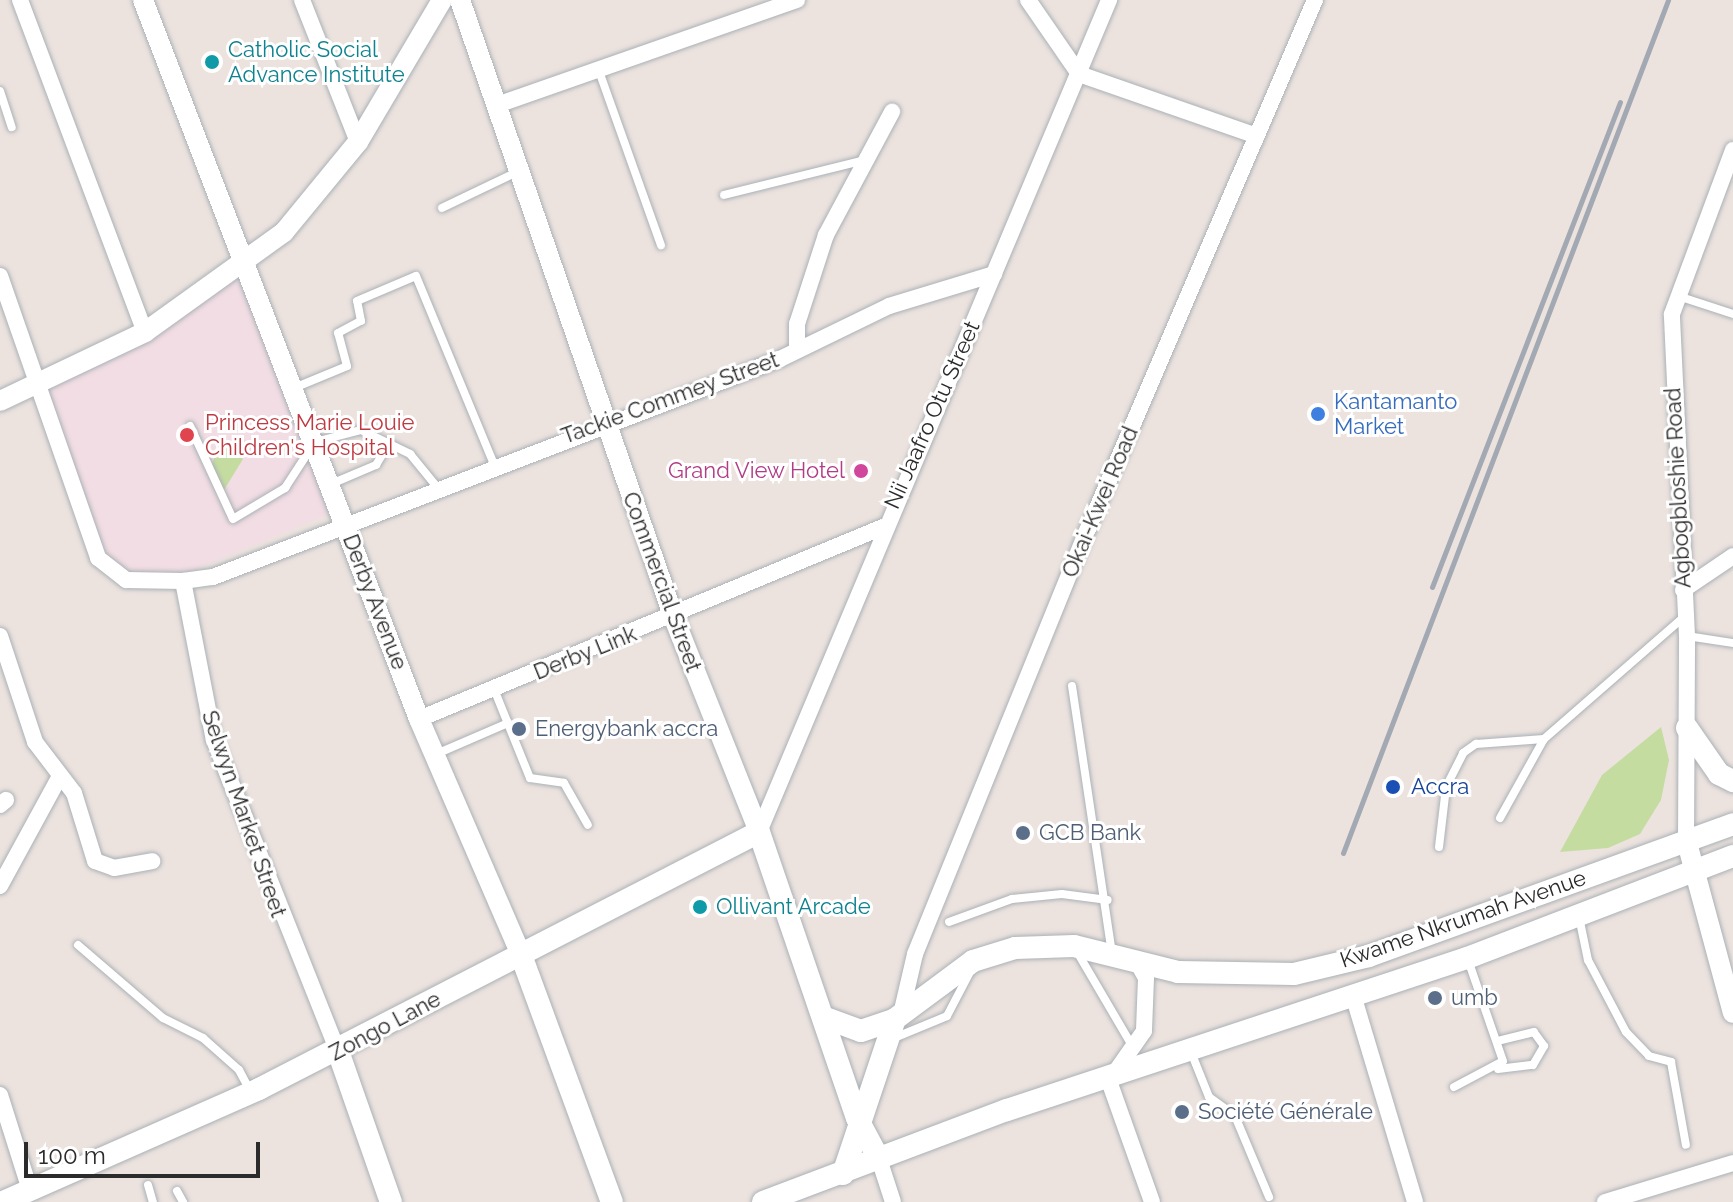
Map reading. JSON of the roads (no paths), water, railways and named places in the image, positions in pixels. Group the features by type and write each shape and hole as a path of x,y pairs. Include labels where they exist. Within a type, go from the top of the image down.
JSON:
{"main road":[{"path":"1687,728 1719,774 1733,781"},
{"name":"Kwame Nkrumah Avenue","path":"898,1015 973,961 1015,948 1074,946 1112,953 1178,972 1294,974 1369,956 1733,824"},
{"name":"Zongo Lane","path":"3,1202 32,1196 338,1051 759,832"},
{"name":"Commercial Street","path":"759,832 857,1118 879,1159"},
{"name":"Kwame Nkrumah Avenue","path":"763,1202 879,1159 1467,958 1733,856"},
{"name":"Derby Avenue","path":"521,955 612,1202"},
{"path":"823,1017 861,1031 898,1015"},
{"path":"843,1174 857,1118 898,1015"},
{"name":"Selwyn Market Street","path":"338,1051 391,1202"}],"street":[{"path":"20,0 145,332"},
{"name":"Derby Avenue","path":"143,0 248,265 419,719 521,955"},
{"path":"302,0 358,142"},
{"path":"0,401 145,332 248,265 358,142 442,0"},
{"name":"Commercial Street","path":"460,0 674,618 759,832"},
{"path":"497,105 599,71 773,5 797,0"},
{"path":"1028,0 1079,74 1257,136"},
{"name":"Nii Jaafro Otu Street","path":"759,832 883,527 1109,0"},
{"name":"Okai-Kwei Road","path":"898,1015 927,924 1315,0"},
{"path":"797,348 815,264 892,112"},
{"name":"Agbogbloshie Road","path":"1686,839 1687,636 1670,338 1678,296 1733,150"},
{"name":"Tackie Commey Street","path":"345,522 797,348 889,306 994,274"},
{"path":"0,276 98,558 126,580 183,581 213,577 345,522"},
{"name":"Derby Link","path":"419,719 674,618 883,527"},
{"path":"1683,590 1733,556"},
{"name":"Selwyn Market Street","path":"183,581 214,740 338,1051"},
{"path":"0,636 35,742 59,778 74,793 95,861 114,868 152,861"},
{"path":"0,886 59,778"},
{"path":"1686,839 1690,871 1733,1013"},
{"path":"1136,960 1148,1006 1135,1050 1109,1081 1152,1202"},
{"path":"1353,995 1415,1202"},
{"path":"0,1095 32,1196"},
{"path":"879,1159 893,1202"},
{"path":"1605,1202 1733,1163"}],"lane":[{"path":"599,71 661,245"},
{"path":"0,91 12,127"},
{"path":"724,195 866,160"},
{"path":"442,208 518,171"},
{"path":"294,388 347,366 338,333 361,321 357,301 416,276 494,464"},
{"path":"1678,296 1733,314"},
{"path":"190,426 233,519 273,499 315,442 361,430 410,454 437,487"},
{"path":"331,484 376,465 389,443"},
{"path":"1500,818 1544,739 1685,617"},
{"path":"1687,636 1733,643"},
{"path":"1072,686 1108,900 1112,953"},
{"path":"494,689 530,778 564,783 588,825"},
{"path":"434,755 508,723"},
{"path":"1439,847 1446,787 1463,753 1476,744 1544,739"},
{"path":"949,922 1012,899 1062,894 1108,900"},
{"path":"1579,916 1588,960 1626,1032 1649,1056 1671,1062 1686,1145"},
{"path":"78,945 163,1018 203,1038 239,1070 251,1093"},
{"path":"1074,946 1135,1050"},
{"path":"1467,958 1499,1041 1498,1069"},
{"path":"885,1042 947,1016 968,984 973,961"},
{"path":"1454,1087 1498,1069 1533,1065 1544,1046 1534,1032 1499,1041"},
{"path":"1191,1051 1209,1097 1235,1116 1269,1197"},
{"path":"148,1185 153,1202"},
{"path":"177,1191 183,1202"}],"railway":[{"path":"1343,853 1668,0"},
{"path":"1432,587 1620,102"}],"place":[{"name":"Catholic Social Advance Institute","path":"212,62"},
{"name":"Kantamanto Market","path":"1318,414"},
{"name":"Princess Marie Louie Children's Hospital","path":"187,435"},
{"name":"Grand View Hotel","path":"861,471"},
{"name":"Energybank accra","path":"519,729"},
{"name":"Accra","path":"1393,787"},
{"name":"GCB Bank","path":"1023,833"},
{"name":"Ollivant Arcade","path":"700,907"},
{"name":"umb","path":"1435,998"},
{"name":"Société Générale","path":"1182,1112"}]}
